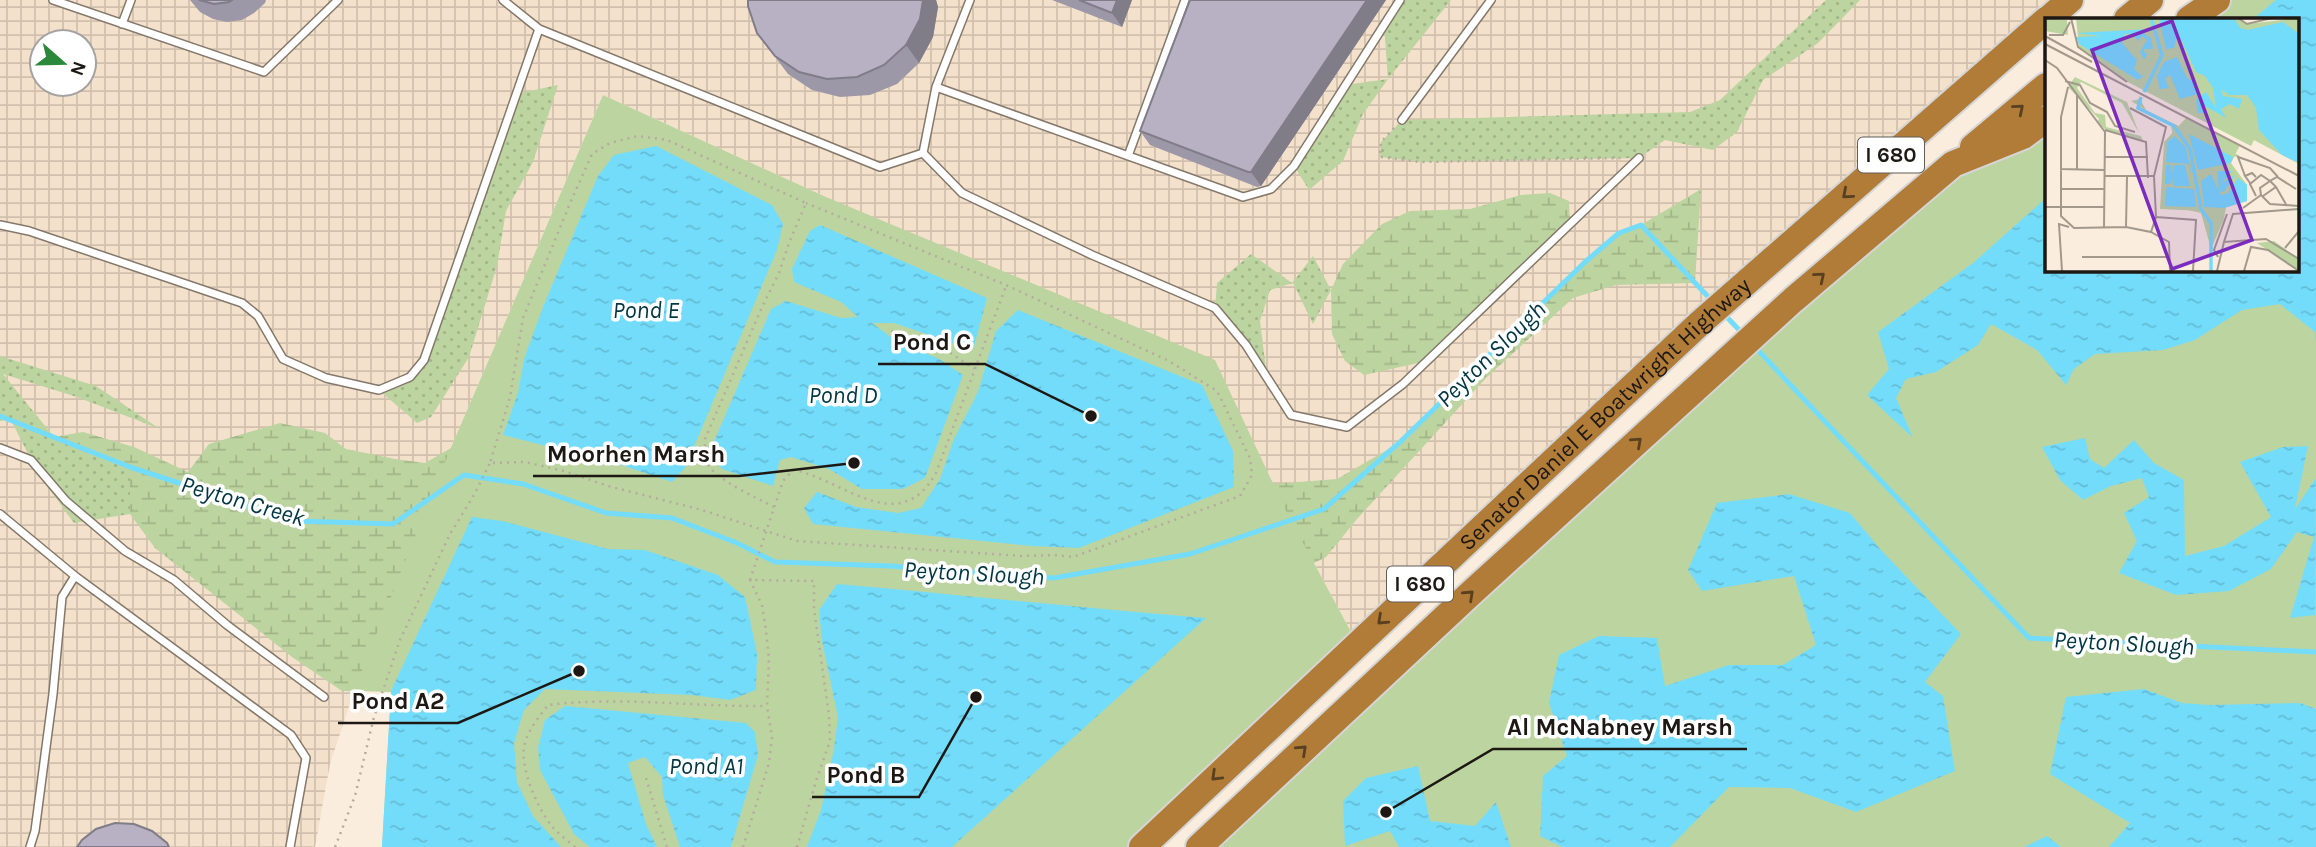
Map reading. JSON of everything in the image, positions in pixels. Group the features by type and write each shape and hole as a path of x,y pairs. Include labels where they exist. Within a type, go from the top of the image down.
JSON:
{"highway":[{"path":"1960,95 2053,0"},
{"name":"Senator Daniel E Boatwright Highway","path":"2049,18 2070,0"},
{"path":"2128,18 2150,0"},
{"path":"2190,18 2217,0"},
{"name":"Senator Daniel E Boatwright Highway","path":"1142,847 1700,323 2045,22"},
{"name":"I 680","path":"1953,164 2045,87"},
{"path":"1953,164 2023,136 2045,120"},
{"name":"Senator Daniel E Boatwright Highway","path":"1199,847 1488,577 1769,322 1953,164"}],"lane":[{"path":"53,0 264,72 338,0"},
{"path":"122,24 131,0"},
{"path":"503,0 539,29 880,167 923,153"},
{"path":"923,153 936,87 971,0"},
{"path":"1128,156 1185,0"},
{"path":"936,87 1243,197 1271,190 1294,166 1400,0"},
{"path":"1402,120 1491,0"},
{"path":"0,225 29,231 242,303 258,316 283,359 326,378 379,390 410,377 424,360 539,29"},
{"path":"923,153 962,193 1092,255 1215,308 1246,345 1291,415 1347,427 1403,384 1639,158"},
{"path":"0,448 31,460 66,501 125,551 174,580 227,625 324,697"},
{"path":"0,514 75,576 291,735 306,758 290,847"},
{"path":"30,847 39,804 62,597 75,576"}],"path":[{"path":"1402,120 1381,142 1380,157 1420,162 1639,158"},
{"path":"335,847 355,796 374,717 400,640 450,534 490,463 510,397 523,318 592,154 610,143 638,136 667,140 806,203 1006,285 1169,361 1217,391 1250,458 1252,475 1240,496 1073,557 797,541 702,510 608,486 564,471 525,462 490,463"},
{"path":"774,507 713,471 705,459 705,439 779,273 806,203"},
{"path":"743,847 769,762 772,737 767,706 769,659 766,631 762,605 750,580 783,481 793,470 811,473 866,500 906,502 917,498 936,473 1006,285"},
{"path":"891,331 949,352 974,369"},
{"path":"750,580 814,581 814,610 829,715 830,741 797,847"},
{"path":"575,847 551,824 534,796 527,773 524,748 535,722 548,705 578,701 719,707 767,706"},
{"path":"646,778 667,847"}],"shaded area":[{"path":"0,0 2053,0 1357,643 1287,513 826,197 603,95 438,478 360,673 330,764 315,847 0,847"}],"green space":[{"path":"1400,0 1451,0 1388,79 1384,24"},
{"path":"1826,0 1860,0 1818,43 1763,80 1737,132 1713,150 1665,140 1639,158 1420,162 1380,157 1381,142 1402,120 1690,112 1720,100"},
{"path":"2217,0 2316,0 2316,847 1199,847 1953,164 2045,119 2045,271 2298,271 2298,18 2190,18"},
{"path":"1388,79 1363,114 1343,161 1309,190 1294,166 1345,85"},
{"path":"558,85 533,162 506,211 497,266 469,357 431,417 417,423 379,390 410,377 424,360 516,94"},
{"path":"603,95 826,197 1215,360 1287,513 1357,643 1142,847 382,847 391,692 354,691 438,478"},
{"path":"1701,189 1695,283 1616,285 1573,298 1486,378 1357,519 1326,557 1296,572 391,691 342,691 292,657 155,548 130,514 130,467 54,437 83,432 134,447 188,472 209,444 280,423 325,433 346,449 425,463 451,448 495,347 1234,487 1337,479 1399,443 1585,262 1619,233 1641,225"},
{"path":"1550,193 1569,201 1570,225 1427,361 1364,375 1345,361 1332,334 1331,290 1343,264 1382,224 1410,211 1470,209 1521,195"},
{"path":"1251,254 1292,283 1313,256 1331,290 1313,324 1293,283 1270,290 1260,321 1267,378 1215,308 1217,283"},
{"path":"0,356 96,386 160,429 77,397 3,374 54,437 130,467 130,514 74,523 37,472 11,420 0,421"}],"water":[{"path":"2276,0 2316,0 2316,345 2315,332 2280,304 2242,310 2195,340 2163,350 2095,354 2074,369 2066,385 2037,350 1991,324 1978,345 1936,372 1906,379 1896,398 1913,438 1867,395 1889,369 1878,332 1973,263 2045,199 2045,271 2298,271 2298,18 2254,18"},
{"name":"Pond E","path":"656,146 772,205 783,224 777,250 685,468 672,482 621,465 503,435 518,393 524,359 543,307 598,176 614,155"},
{"name":"Pond D","path":"820,225 987,298 974,347 961,346 894,323 872,323 892,338 939,359 963,375 925,478 903,489 862,489 829,469 791,457 780,460 773,486 722,469 710,451 771,309 786,301 841,318 858,317 841,302 794,282 792,269 810,231"},
{"path":"1018,310 1202,385 1233,451 1234,487 1079,548 1032,546 813,524 804,508 817,492 856,507 898,513 921,508 940,479 954,439 978,392 996,331"},
{"path":"2085,438 2090,459 2104,468 2134,440 2154,463 2184,480 2185,556 2224,546 2271,517 2240,462 2283,447 2308,446 2295,509 2316,478 2315,615 2290,618 2314,537 2297,532 2271,569 2229,591 2176,595 2119,573 2137,541 2124,513 2149,497 2142,478 2111,486 2083,500 2060,480 2042,447"},
{"path":"1789,494 1850,513 1881,550 1961,634 1925,682 1943,696 1955,771 1856,812 1790,788 1729,787 1670,847 1562,847 1540,836 1543,776 1567,756 1549,703 1559,655 1599,636 1657,638 1665,686 1729,665 1783,665 1816,645 1794,576 1702,591 1688,570 1717,503"},
{"path":"472,517 502,521 608,549 645,550 718,575 745,597 757,653 756,690 730,700 691,695 545,689 524,710 514,743 517,782 533,816 561,847 382,847 391,691"},
{"path":"837,584 1206,618 952,847 807,847 821,810 838,717 822,641 819,610"},
{"path":"2144,689 2182,703 2300,703 2316,709 2316,847 2109,847 2130,823 2050,774 2066,697"},
{"name":"Pond A1","path":"565,706 746,723 755,732 758,755 731,847 680,847 663,795 662,777 645,757 628,763 646,824 657,847 590,847 574,834 540,770 538,748 545,720"},
{"path":"1418,766 1430,821 1475,826 1496,802 1511,847 1399,847 1390,831 1345,846 1343,801 1366,778"},
{"path":"2047,836 2061,847 2024,847"}],"building":[{"path":"199,0 232,0 214,4"},
{"path":"748,0 923,0 920,19 906,45 884,65 857,77 827,79 799,72 775,56 757,33"},
{"path":"1079,0 1117,0 1112,13"},
{"path":"1190,0 1367,0 1251,172 1140,131"},
{"path":"115,823 134,824 152,831 169,847 77,847 96,829"}],"waterway":[{"name":"Peyton Slough","path":"0,416 130,467 295,521 393,524 464,475 523,484 606,513 672,518 737,543 775,562 890,566 1054,578 1190,554 1324,509 1399,443 1585,262 1619,233 1641,225 1713,302"},
{"name":"Peyton Slough","path":"1722,312 1744,335"},
{"name":"Peyton Slough","path":"1753,345 2029,638 2316,652"}],"place":[{"name":"Pond C","path":"1091,416"},
{"name":"Moorhen Marsh","path":"854,463"},
{"name":"Pond A2","path":"579,671"},
{"name":"Pond B","path":"976,697"},
{"name":"Al McNabney Marsh","path":"1386,812"}],"water label":[{"name":"Peyton Creek","path":"243,501"}]}
